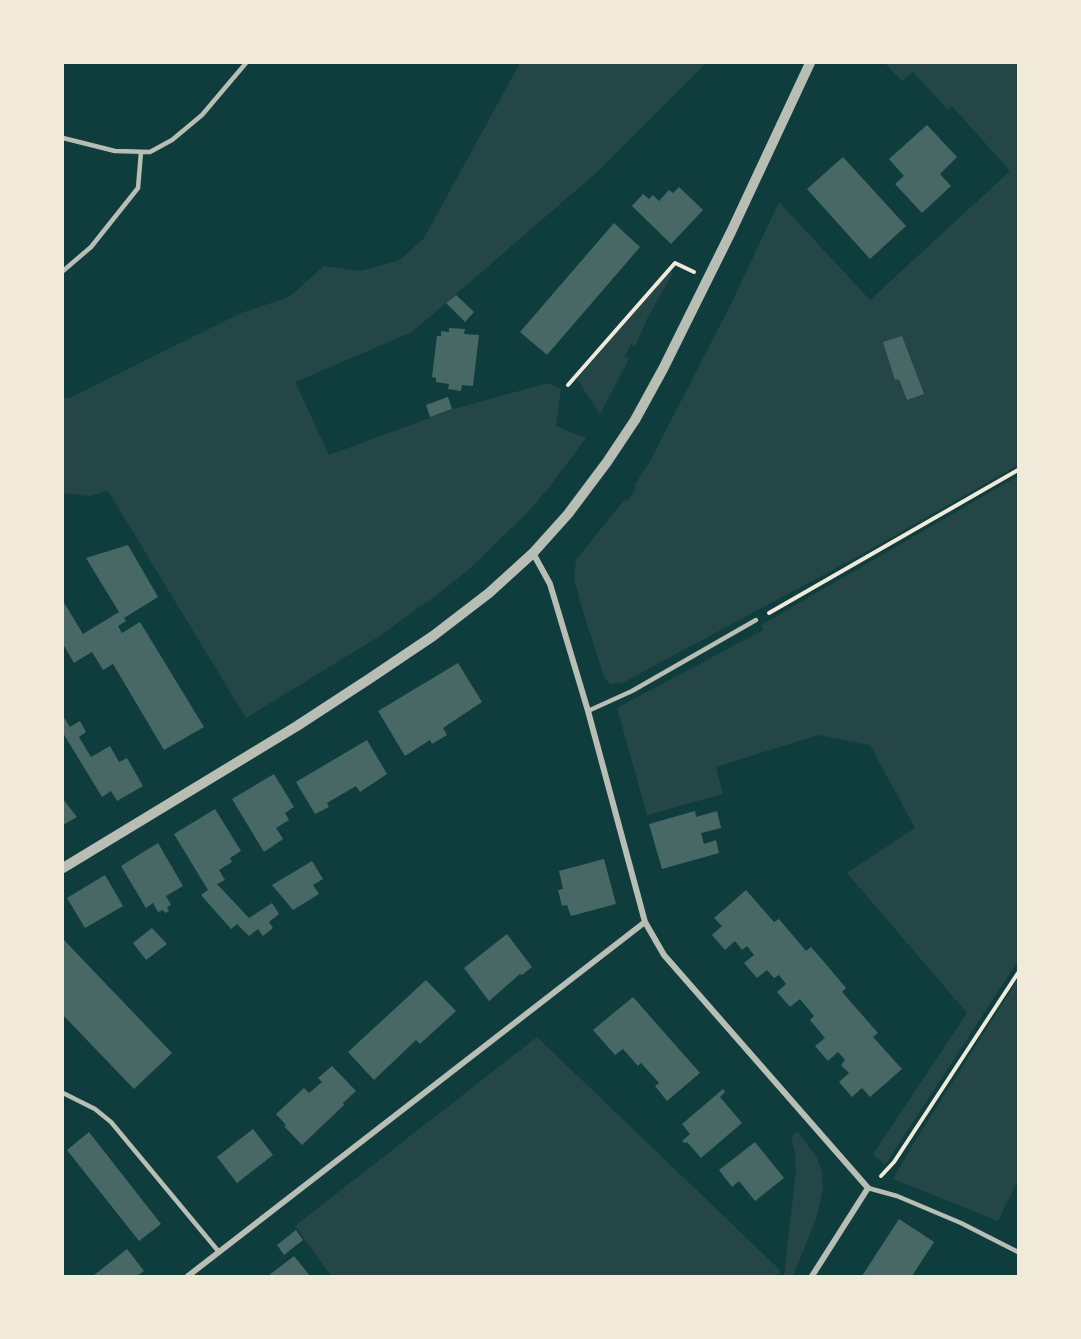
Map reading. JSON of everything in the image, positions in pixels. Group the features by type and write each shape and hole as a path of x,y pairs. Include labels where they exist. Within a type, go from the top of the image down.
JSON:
{"street":[{"path":"63,868 297,726 369,679 489,593 533,553 568,514 607,462 663,369 810,63"},
{"path":"533,553 550,584 588,711 645,922 664,955 868,1188 812,1276"},
{"path":"188,1276 645,922"}],"lane":[{"path":"63,138 115,151 150,152 172,140 202,115 246,63"},
{"path":"63,271 91,247 138,188 141,152"},
{"path":"588,711 632,691 756,620"},
{"path":"63,1093 95,1109 111,1122 219,1252"},
{"path":"868,1188 908,1201 961,1223 1018,1252"}],"path":[{"path":"568,385 675,263 708,278"},
{"path":"756,620 1018,470"},
{"path":"868,1188 894,1162 1018,973"}],"shaded area":[{"path":"520,63 706,63 596,173 412,332 295,382 329,455 454,409 548,383 561,389 556,426 586,438 527,513 467,571 378,637 246,718 108,491 89,496 63,493 63,398 70,398 241,313 289,297 324,266 360,271 400,260 424,238"},
{"path":"885,63 1018,63 1018,465 866,552 622,683 610,684 604,676 574,579 576,560 636,488 634,486 648,465 731,304 779,202 870,300 1010,171 952,106 948,110 913,72 902,81"},
{"path":"669,271 673,273 648,317 635,346 631,344 625,356 629,359 600,414 577,379"},
{"path":"1018,476 1018,961 885,1165 873,1154 967,1013 847,873 915,828 870,745 818,735 716,767 723,794 647,815 617,708 763,630 761,625"},
{"path":"1018,979 1018,1180 998,1221 893,1179"},
{"path":"537,1037 780,1270 779,1276 331,1276 295,1226"},
{"path":"798,1132 817,1158 822,1172 823,1189 816,1219 793,1276 784,1276 796,1171 791,1136"}],"building":[{"path":"927,125 957,157 940,174 951,186 922,213 895,184 904,176 889,159"},
{"path":"843,157 906,226 870,259 807,189"},
{"path":"679,187 703,210 671,244 632,206 643,194 649,199 653,195 659,201 669,190 673,193"},
{"path":"614,223 640,247 547,355 520,332"},
{"path":"456,295 474,312 465,322 446,303"},
{"path":"449,328 465,329 464,334 479,335 473,386 462,385 461,391 448,389 449,384 436,382 436,378 432,377 437,336 441,336 441,331 449,332"},
{"path":"902,336 924,394 907,400 899,379 895,380 883,342"},
{"path":"448,397 452,409 430,417 426,405"},
{"path":"128,545 158,597 124,618 126,621 118,626 122,633 140,622 204,727 164,750 113,664 103,670 92,652 74,663 63,644 63,601 83,634 119,612 86,558"},
{"path":"458,663 482,702 443,728 447,735 432,744 430,740 405,756 378,711"},
{"path":"63,716 70,727 80,721 86,732 79,737 91,757 110,746 119,762 127,758 143,786 117,801 111,791 102,797 63,733"},
{"path":"367,740 387,774 360,792 356,786 327,803 329,807 315,814 296,782"},
{"path":"274,774 294,807 285,813 289,820 276,828 283,839 264,852 232,799"},
{"path":"63,799 77,817 63,825"},
{"path":"215,809 241,851 230,858 232,862 219,870 225,880 217,884 249,918 272,903 279,914 269,922 273,928 263,936 258,929 249,936 237,924 231,929 201,895 208,890 174,834"},
{"path":"695,811 696,817 717,811 721,828 701,833 704,844 716,840 719,853 662,869 649,824"},
{"path":"158,843 183,886 166,896 171,905 167,907 169,911 165,913 163,910 158,912 153,903 146,908 121,866"},
{"path":"604,859 616,904 571,916 567,905 562,906 558,890 563,889 559,871"},
{"path":"312,861 323,879 313,885 319,894 293,910 272,885"},
{"path":"105,875 123,906 85,928 67,898"},
{"path":"746,890 774,922 779,919 806,951 811,947 825,963 846,988 842,992 878,1033 873,1037 902,1069 870,1097 862,1088 852,1097 839,1082 849,1073 841,1065 845,1060 838,1052 828,1061 815,1046 825,1038 810,1020 814,1016 800,999 790,1007 777,992 786,984 779,975 774,978 767,970 757,978 744,963 754,955 747,946 742,950 735,941 725,950 712,935 722,926 714,918"},
{"path":"152,928 167,944 146,960 133,943"},
{"path":"507,934 532,967 522,975 520,974 489,1001 464,968"},
{"path":"63,939 172,1053 134,1089 63,1015"},
{"path":"426,980 456,1011 420,1044 416,1040 374,1080 348,1052"},
{"path":"633,997 700,1073 667,1101 655,1086 659,1083 641,1063 638,1066 623,1049 615,1055 593,1030"},
{"path":"332,1066 356,1091 302,1145 276,1114 304,1088 309,1093 322,1082 318,1078"},
{"path":"723,1089 725,1092 720,1097 742,1123 701,1158 687,1142 682,1141 690,1134 682,1124"},
{"path":"253,1129 273,1155 237,1183 217,1157"},
{"path":"89,1132 161,1224 139,1241 67,1150"},
{"path":"755,1142 784,1178 755,1201 739,1181 732,1187 719,1170"},
{"path":"899,1219 934,1242 912,1276 862,1276"},
{"path":"296,1230 303,1240 284,1255 277,1245"},
{"path":"127,1249 144,1271 137,1276 93,1276"},
{"path":"294,1256 310,1276 268,1276"}]}
